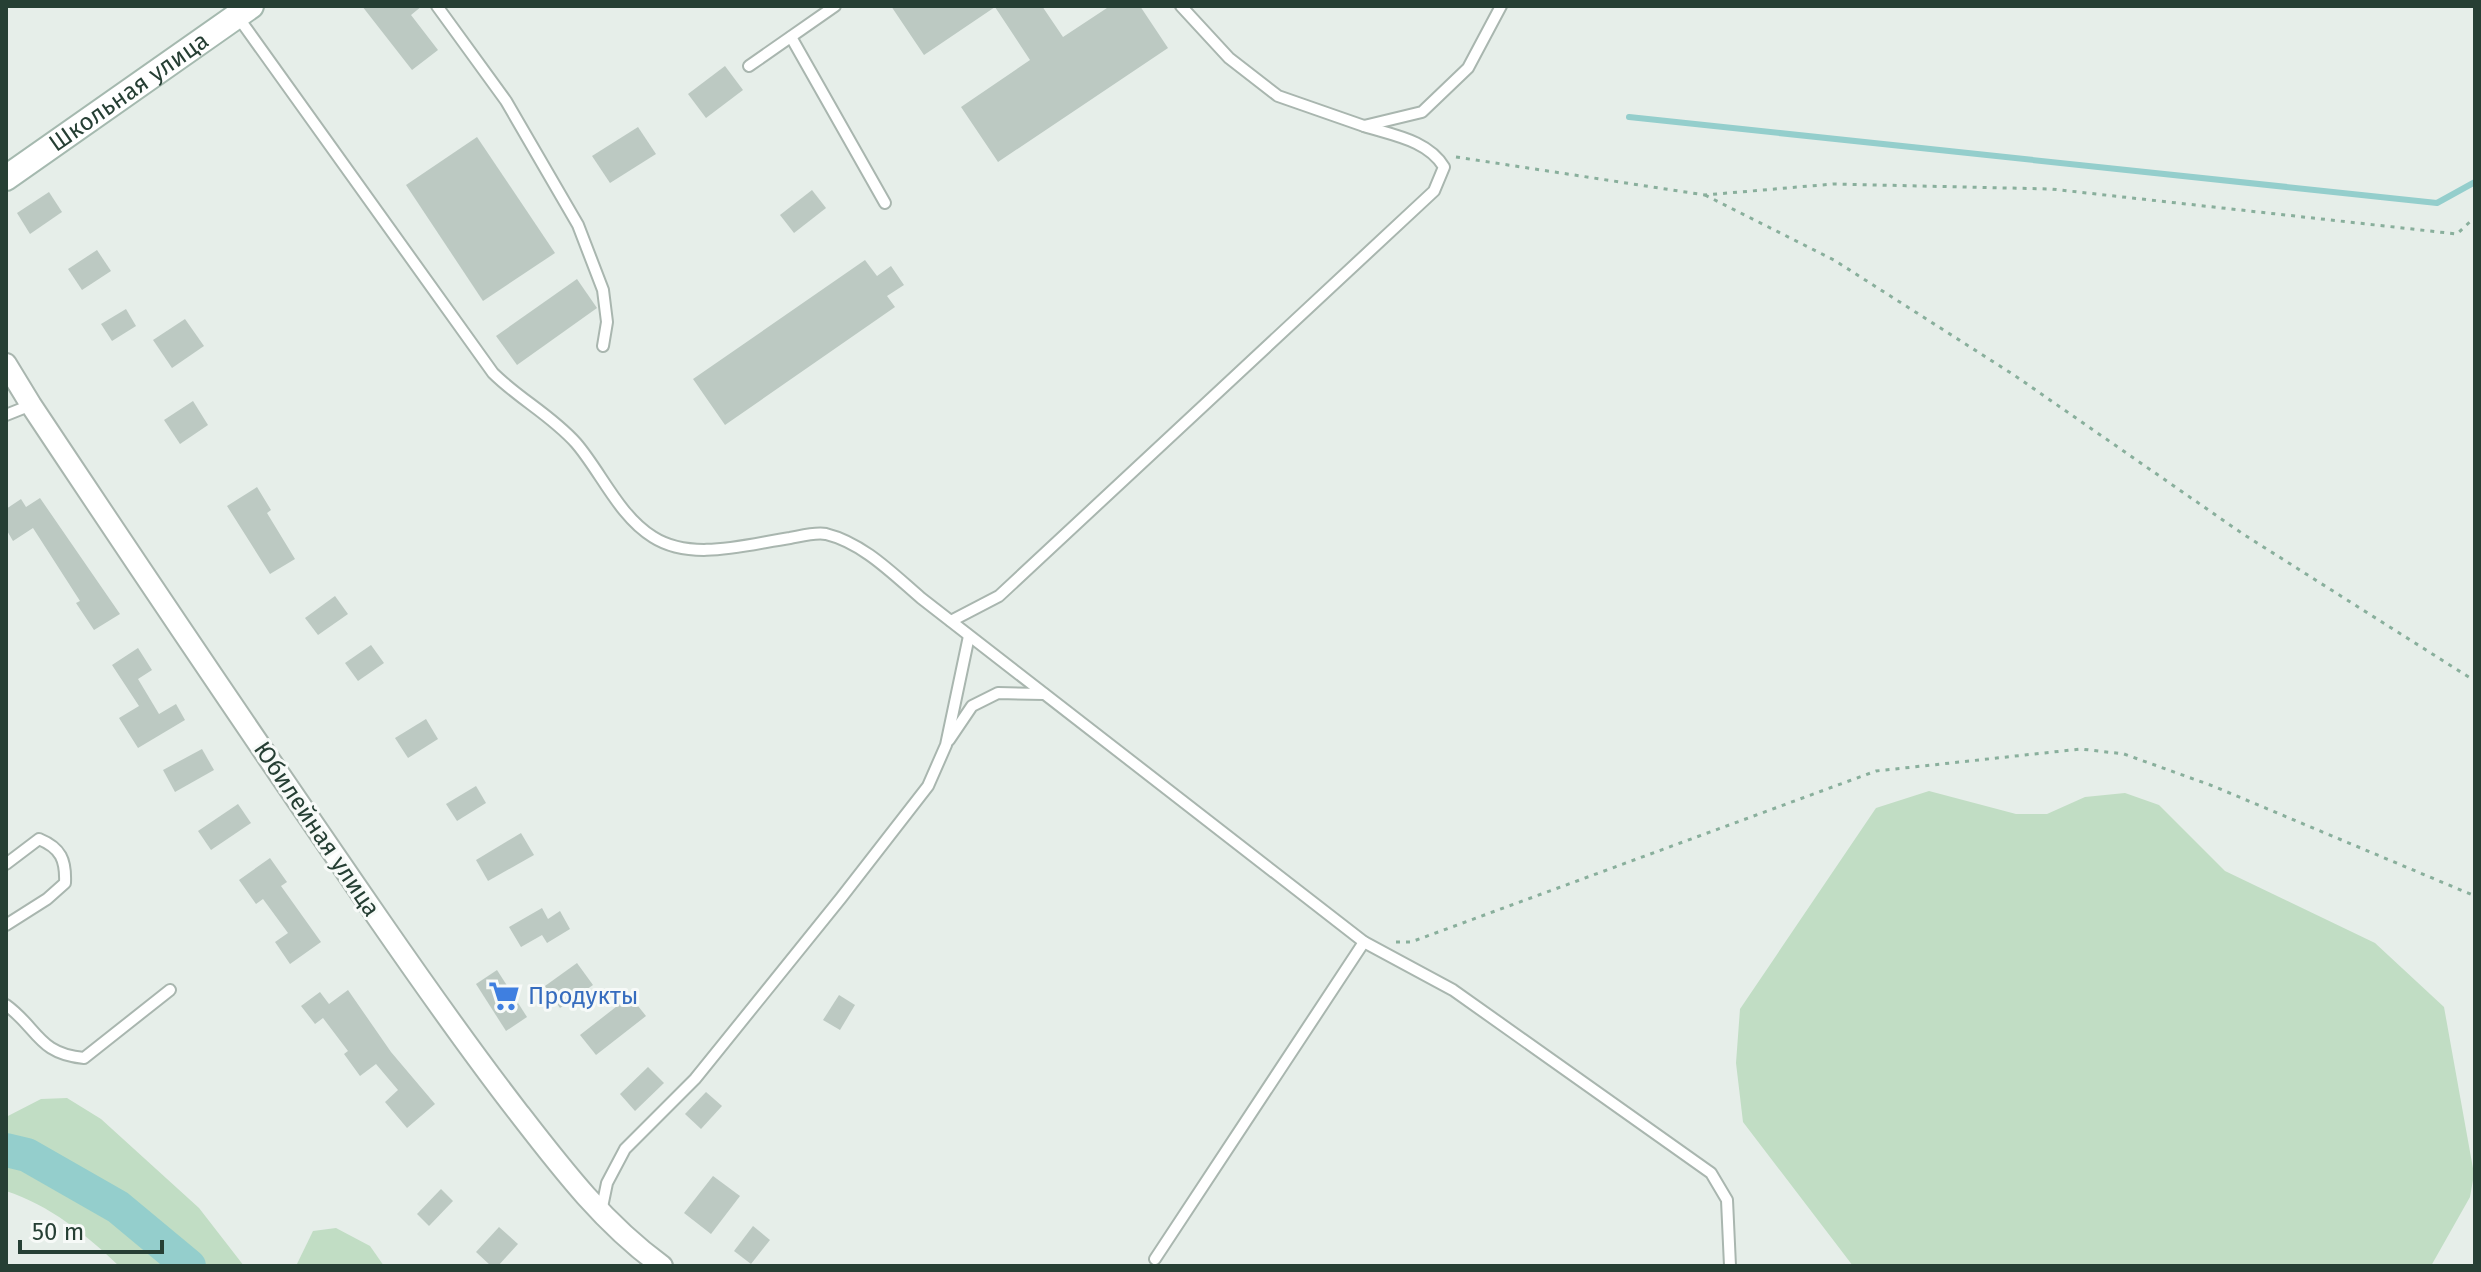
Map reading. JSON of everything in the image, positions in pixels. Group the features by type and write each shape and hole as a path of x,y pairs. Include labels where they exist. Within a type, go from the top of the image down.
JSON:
{"street":[{"name":"Школьная улица","path":"6,178 244,11"},
{"name":"Юбилейная улица","path":"6,364 14,411 246,726 452,1026 567,1176 600,1214 662,1266"}],"lane":[{"path":"437,6 506,101 578,225 603,290 607,322 603,346"},
{"path":"749,66 835,6"},
{"path":"951,621 999,596 1434,191 1444,167 1436,154 1420,144 1278,96 1229,58 1181,6"},
{"path":"1364,126 1422,112 1468,68 1501,6"},
{"path":"244,11 493,373 512,393 541,409 566,433 632,518 653,537 678,546 708,550 823,533 849,543 877,560 969,636 1364,942 1453,990 1711,1173 1727,1200 1730,1266"},
{"path":"791,37 885,203"},
{"path":"946,745 969,636"},
{"path":"600,1214 607,1183 625,1149 695,1079 841,898 928,786 946,745 972,706 998,693 1045,694"},
{"path":"6,864 39,839 55,845 66,863 65,883 47,899 6,925"},
{"path":"1155,1259 1364,942"},
{"path":"6,1005 17,1013 44,1046 67,1056 84,1058 170,990"}],"path":[{"path":"1436,154 1705,195 1833,184 2051,189 2457,234 2475,217"},
{"path":"1705,195 1847,268 2014,375 2243,534 2475,681"},
{"path":"1364,942 1411,942 1876,771 2081,749 2124,754 2213,786 2475,896"}],"green space":[{"path":"1929,791 2016,814 2047,814 2085,797 2125,793 2159,805 2225,871 2375,943 2444,1007 2474,1174 2470,1197 2431,1266 1853,1266 1743,1122 1736,1063 1740,1009 1876,808"},
{"path":"67,1098 101,1119 199,1208 244,1266 119,1266 67,1222 37,1204 6,1191 6,1117 41,1099"},
{"path":"336,1228 370,1246 384,1266 296,1266 313,1231"}],"building":[{"path":"362,6 422,6 411,15 438,50 412,70"},
{"path":"891,6 1042,6 1063,37 1110,6 1140,6 1168,48 998,162 961,107 1030,60 995,7 924,55"},
{"path":"725,66 743,90 706,118 688,94"},
{"path":"638,127 656,154 610,183 592,156"},
{"path":"477,137 555,253 483,301 406,185"},
{"path":"812,190 826,208 794,233 780,215"},
{"path":"49,192 62,212 30,234 17,213"},
{"path":"97,250 111,271 82,290 68,269"},
{"path":"865,260 877,276 891,266 904,285 887,296 895,307 725,425 693,379"},
{"path":"577,279 597,308 517,365 496,336"},
{"path":"126,309 136,326 112,341 101,324"},
{"path":"185,319 204,346 172,368 153,340"},
{"path":"193,401 208,425 180,444 164,420"},
{"path":"257,487 271,510 267,513 295,559 270,574 227,506"},
{"path":"40,498 120,614 94,630 76,603 80,601 33,528 13,541 6,529 6,509 21,499 26,507"},
{"path":"335,596 348,614 318,635 305,618"},
{"path":"371,645 384,663 358,681 345,663"},
{"path":"138,648 152,670 138,679 159,714 176,704 185,720 138,748 119,718 139,706 112,665"},
{"path":"426,719 438,739 408,758 395,738"},
{"path":"202,749 214,770 175,792 163,770"},
{"path":"476,786 486,803 457,821 446,804"},
{"path":"238,804 251,823 211,850 198,831"},
{"path":"521,833 534,855 488,881 476,860"},
{"path":"270,858 287,882 281,886 321,942 290,964 275,942 288,933 263,899 256,904 239,880"},
{"path":"542,908 548,919 560,911 570,929 547,943 542,935 521,947 509,927"},
{"path":"577,963 593,985 560,1008 545,986"},
{"path":"497,970 527,1017 506,1031 476,984"},
{"path":"348,990 391,1052 435,1104 407,1128 385,1102 398,1090 376,1064 360,1076 344,1054 348,1051 323,1018 315,1024 301,1006 320,992 329,1004"},
{"path":"839,995 855,1005 840,1030 823,1020"},
{"path":"630,996 646,1016 596,1055 580,1035"},
{"path":"648,1067 664,1083 635,1111 620,1094"},
{"path":"706,1092 722,1106 701,1129 685,1114"},
{"path":"713,1176 740,1196 711,1234 684,1213"},
{"path":"441,1189 453,1201 429,1226 417,1214"},
{"path":"753,1226 770,1240 751,1264 734,1251"},
{"path":"499,1227 518,1244 498,1266 491,1266 476,1252"}],"waterway":[{"path":"1629,117 2437,203 2475,182"},
{"path":"6,1150 27,1155 118,1207 189,1266"}],"place":[{"name":"Продукты","path":"504,996"}]}
